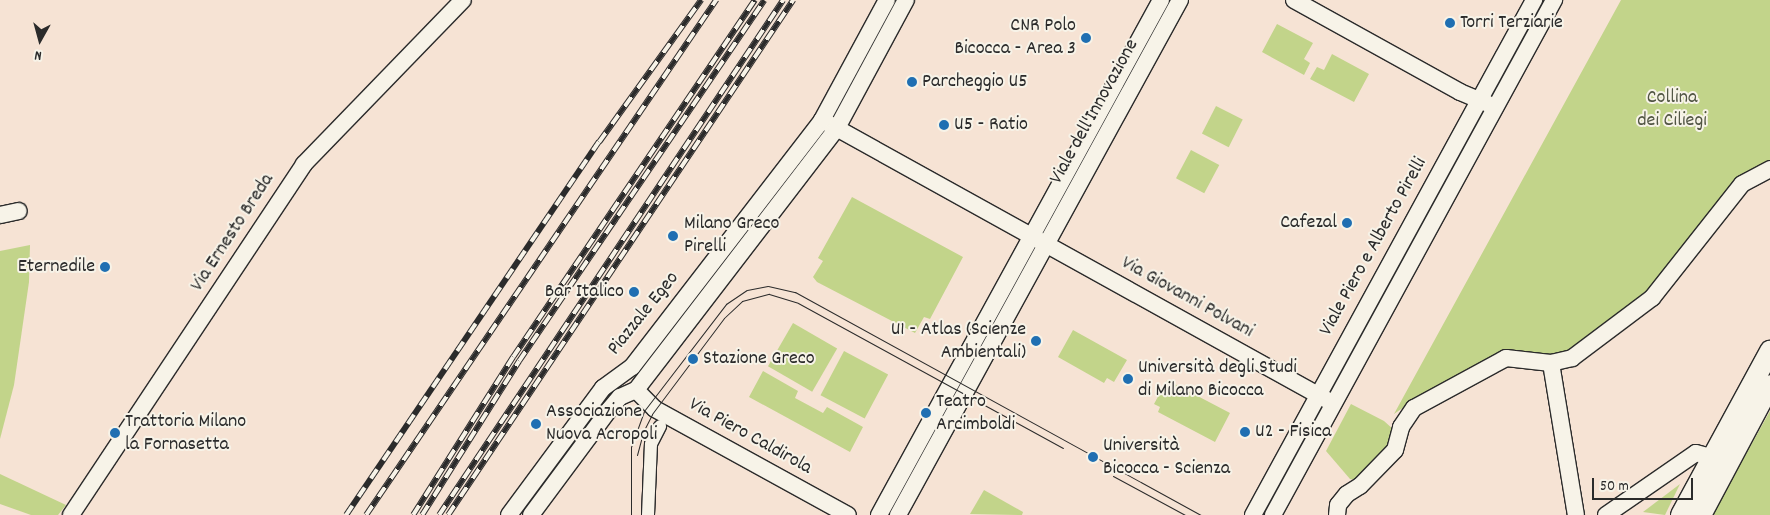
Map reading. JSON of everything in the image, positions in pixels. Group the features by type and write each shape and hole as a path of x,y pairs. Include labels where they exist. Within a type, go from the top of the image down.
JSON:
{"street":[{"name":"Via Ernesto Breda","path":"71,515 304,164 463,0"},
{"name":"Piazzale Egeo","path":"509,515 603,388 632,367 822,120 887,0"},
{"name":"Piazzale Egeo","path":"636,390 837,128 906,0"},
{"name":"Viale dell'Innovazione","path":"898,515 1161,0"},
{"name":"Viale dell'Innovazione","path":"879,515 1180,0"},
{"path":"1294,0 1460,92 1495,107"},
{"name":"Viale Piero e Alberto Pirelli","path":"1253,515 1534,0"},
{"name":"Viale Piero e Alberto Pirelli","path":"1273,515 1554,0"},
{"name":"Via Giovanni Polvani","path":"822,120 1334,404"},
{"path":"1337,515 1338,505 1347,494 1360,486 1395,450 1401,427 1414,408 1506,358 1551,363 1572,358 1652,298 1742,184 1770,169"},
{"path":"0,216 19,211"},
{"path":"1681,515 1770,350"},
{"path":"1551,363 1576,515"},
{"path":"1701,515 1770,385"},
{"path":"531,515 609,410 620,398 636,390"},
{"name":"Via Piero Caldirola","path":"636,390 655,409 848,515"},
{"path":"648,515 651,444 660,426"},
{"path":"1606,515 1696,453 1711,458"}],"green space":[{"name":"Collina dei Ciliegi","path":"1621,0 1770,0 1770,165 1660,282 1563,357 1531,353 1414,400 1394,414"},
{"path":"1277,24 1313,43 1304,59 1310,63 1304,75 1262,52"},
{"path":"1332,54 1369,74 1354,102 1310,79 1317,67 1324,70"},
{"path":"1216,106 1243,120 1229,147 1202,134"},
{"path":"1191,150 1219,165 1204,193 1176,178"},
{"path":"852,197 963,257 930,319 924,317 915,333 817,282 813,277 823,261 818,258"},
{"path":"30,245 29,282 14,385 0,439 0,251"},
{"path":"793,323 837,348 812,392 768,366"},
{"path":"1073,330 1127,360 1114,382 1107,378 1104,383 1058,357"},
{"path":"844,351 888,374 865,419 821,395"},
{"path":"763,371 798,391 795,398 823,413 827,407 863,427 850,452 749,397"},
{"path":"1167,380 1230,413 1215,442 1158,412 1160,407 1154,404"},
{"path":"1351,404 1384,421 1394,430 1391,447 1355,480 1350,479 1326,451"},
{"path":"1770,411 1770,515 1712,515"},
{"path":"0,474 66,505 58,515 31,515 0,504"},
{"path":"1680,484 1665,515 1643,512"},
{"path":"984,490 1023,512 1022,515 970,514"}],"tram line":[{"path":"631,515 631,447 644,411 726,304 747,290 768,286 795,292 1201,515"},
{"path":"637,455 643,432 652,414 724,318 742,301 769,294 798,303 1063,448"},
{"path":"1113,476 1185,515"}],"railway":[{"path":"346,515 599,142 701,0"},
{"path":"366,515 716,0"},
{"path":"413,515 513,357 755,0"},
{"path":"422,515 519,361 764,0"},
{"path":"439,515 783,0"},
{"path":"448,515 793,0"}],"place":[{"name":"Torri Terziarie","path":"1450,23"},
{"name":"CNR Polo Bicocca - Area 3","path":"1086,38"},
{"name":"Parcheggio U5","path":"912,82"},
{"name":"U5 - Ratio","path":"944,125"},
{"name":"Cafezal","path":"1347,223"},
{"name":"Milano Greco Pirelli","path":"673,236"},
{"name":"Eternedile","path":"105,267"},
{"name":"Bar Italico","path":"634,292"},
{"name":"U1 - Atlas (Scienze Ambientali)","path":"1036,341"},
{"name":"Stazione Greco","path":"693,359"},
{"name":"Università degli Studi di Milano Bicocca","path":"1128,379"},
{"name":"Teatro Arcimboldi","path":"926,413"},
{"name":"Associazione Nuova Acropoli","path":"536,424"},
{"name":"U2 - Fisica","path":"1245,432"},
{"name":"Trattoria Milano la Fornasetta","path":"115,433"},
{"name":"Università Bicocca - Scienza","path":"1093,457"}]}
